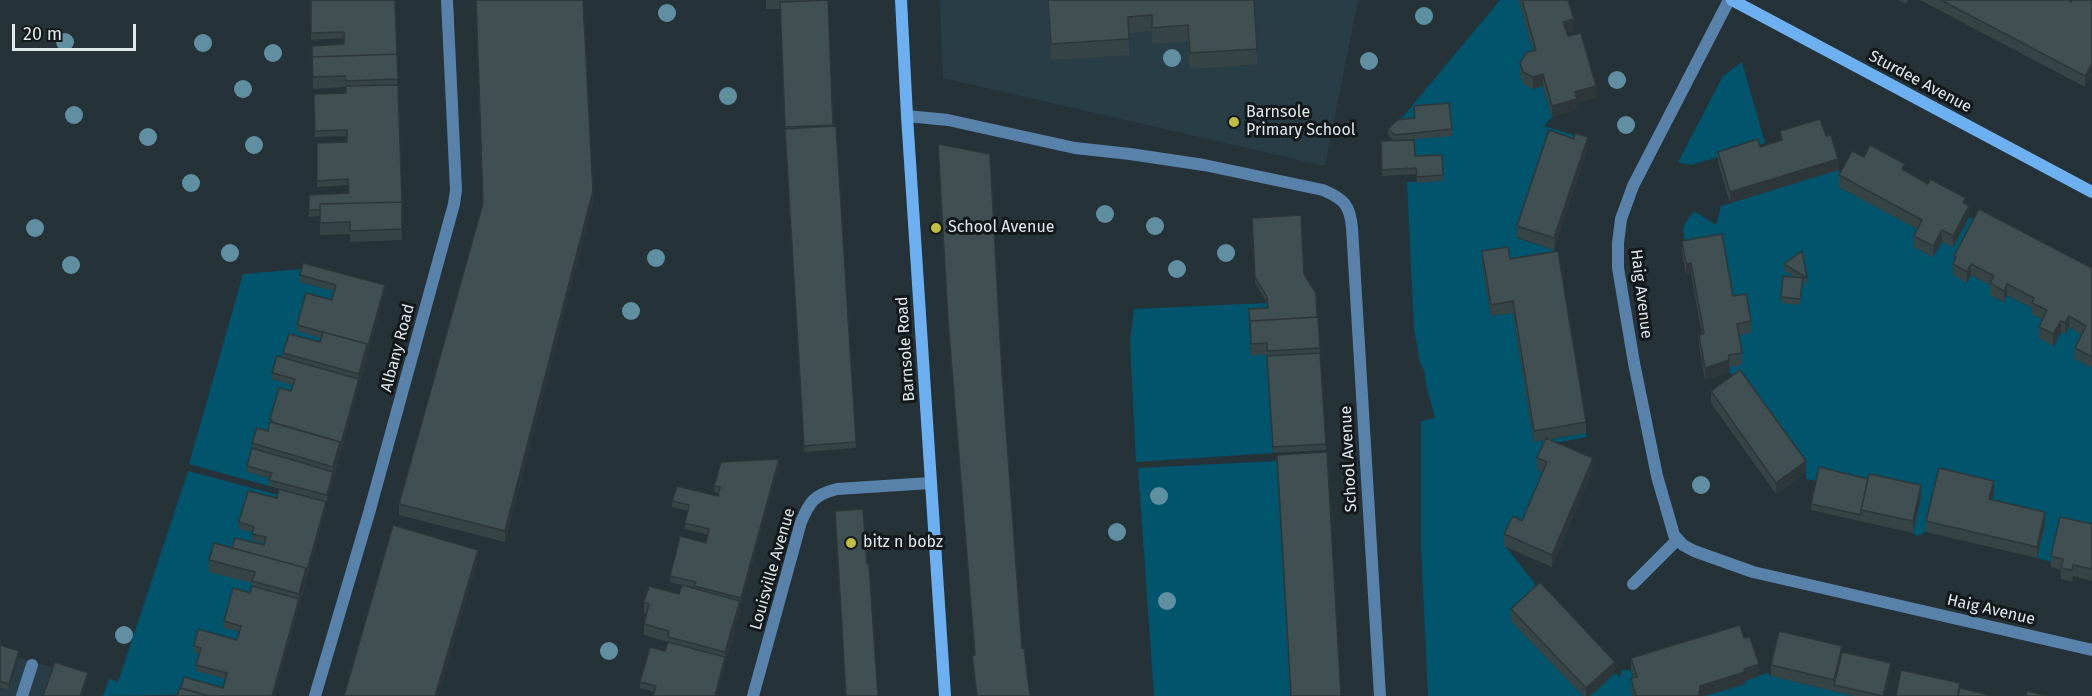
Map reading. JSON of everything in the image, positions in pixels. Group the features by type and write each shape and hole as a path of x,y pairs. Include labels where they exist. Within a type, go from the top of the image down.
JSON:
{"street":[{"name":"Albany Road","path":"315,696 373,501 454,204 456,190 447,0"},
{"name":"Barnsole Road","path":"902,0 907,116 945,696"},
{"name":"Sturdee Avenue","path":"1730,0 2092,192"},
{"name":"Haig Avenue","path":"1730,0 1634,186 1621,219 1618,243 1619,278 1634,363 1662,496 1677,540 1695,551 1753,572 2092,650"},
{"name":"School Avenue","path":"907,116 948,120 1075,148 1204,165 1323,190 1340,197 1350,211 1353,228 1380,696"},
{"name":"Louisville Avenue","path":"753,696 801,522 810,502 823,493 837,489 931,483"},
{"path":"1633,584 1677,540"},
{"path":"22,696 32,665"}],"shaded area":[{"name":"Barnsole Primary School","path":"940,0 1358,0 1325,166 943,78"},
{"path":"1500,0 1519,0 1536,62 1533,89 1543,86 1552,117 1544,126 1577,136 1517,238 1554,250 1553,256 1482,263 1491,316 1513,313 1534,442 1586,433 1587,437 1544,445 1547,474 1522,532 1505,546 1533,581 1540,594 1512,621 1583,696 1428,696 1421,547 1421,421 1435,418 1424,370 1420,363 1414,329 1407,182 1417,182 1415,124 1396,125"},
{"path":"1742,62 1765,143 1691,165 1678,162 1723,76"},
{"path":"1838,170 1844,177 1839,187 1922,231 1914,247 1933,257 1942,242 1953,247 1969,217 1979,220 1971,275 1994,287 1990,295 2003,302 2007,295 2034,309 2032,314 2047,322 2039,338 2054,346 2061,332 2065,334 2069,327 2086,337 2075,359 2092,368 2092,536 2052,562 2037,558 2045,524 1926,532 1917,536 1913,533 1921,497 1806,479 1806,472 1740,381 1729,372 1737,336 1751,332 1686,252 1683,230 1685,223 1694,211 1716,225 1721,206"},
{"path":"303,269 300,282 336,291 332,307 297,331 324,338 320,354 283,365 272,379 295,385 248,472 272,479 269,486 189,464 243,274"},
{"path":"1267,303 1268,314 1249,316 1251,355 1267,354 1273,453 1136,462 1130,341 1134,309"},
{"path":"1277,461 1291,696 1154,696 1138,468"},
{"path":"188,471 279,495 254,533 266,543 264,551 230,560 210,572 255,583 239,640 201,655 227,679 223,694 103,696 109,679 118,682"},
{"path":"0,652 55,668 82,696 0,696"},
{"path":"1622,670 1631,670 1637,688 1631,690 1633,696 1590,696 1615,673 1620,677"},
{"path":"1767,673 1771,676 1854,696 1704,696 1745,684 1744,681"}],"building":[{"path":"311,0 395,0 397,54 312,57 312,46 344,44 344,32 311,33"},
{"path":"476,0 583,0 593,191 505,531 399,504 483,203"},
{"path":"828,0 833,125 785,127 780,2"},
{"path":"1048,0 1254,0 1257,49 1190,53 1188,25 1152,28 1152,15 1128,17 1129,39 1051,44"},
{"path":"1522,0 1568,0 1574,19 1563,22 1568,36 1581,33 1596,86 1575,92 1577,99 1552,106 1543,74 1533,77 1523,72 1520,63 1526,53 1536,50"},
{"path":"1941,0 2068,0 2071,2 2072,0 2092,0 2092,63 2085,76"},
{"path":"397,54 398,79 346,81 345,76 313,77 312,57"},
{"path":"398,85 402,202 320,204 320,210 309,210 309,195 349,193 348,179 317,181 317,143 347,142 347,130 315,131 314,94 346,93 346,86"},
{"path":"1449,103 1452,129 1395,135 1388,129 1397,120 1415,118 1414,106"},
{"path":"1820,119 1826,136 1831,135 1838,159 1730,192 1718,152 1758,139 1760,147 1782,140 1780,131"},
{"path":"836,126 856,442 804,446 785,129"},
{"path":"1549,130 1574,139 1575,133 1588,137 1554,238 1517,226"},
{"path":"1414,140 1415,156 1442,155 1443,175 1417,177 1416,168 1382,170 1381,141"},
{"path":"938,144 990,154 1002,373 1022,648 1024,648 1030,696 977,696 972,655 975,655 948,320"},
{"path":"1870,145 1905,164 1902,169 1928,184 1930,179 1966,198 1963,202 1969,206 1953,236 1942,230 1933,246 1914,236 1922,220 1839,175 1852,151 1864,157"},
{"path":"402,202 402,229 350,231 350,222 320,223 320,204"},
{"path":"1979,209 2092,268 2092,357 2075,348 2086,326 2069,316 2065,323 2061,321 2053,334 2039,327 2047,310 2032,303 2034,298 2007,284 2004,291 1990,283 1994,276 1971,264 1967,272 1953,264 1956,257 1954,256"},
{"path":"1301,215 1304,274 1316,293 1317,317 1250,321 1250,326 1249,309 1268,308 1267,297 1255,277 1252,218"},
{"path":"1722,234 1733,296 1746,294 1751,321 1737,324 1742,353 1729,355 1729,360 1705,368 1699,335 1704,333 1691,263 1686,264 1682,241"},
{"path":"1508,247 1510,259 1558,251 1586,422 1534,431 1513,301 1491,305 1482,251"},
{"path":"1802,251 1807,278 1784,264"},
{"path":"303,263 385,285 367,350 367,344 297,325 306,293 332,300 336,285 300,275"},
{"path":"1783,276 1803,278 1800,299 1781,297"},
{"path":"1318,317 1320,348 1267,351 1267,343 1251,344 1250,321"},
{"path":"323,332 367,344 359,374 283,353 289,334 320,342"},
{"path":"1320,353 1326,444 1273,447 1267,356"},
{"path":"277,356 359,379 340,447 340,442 272,422 270,419 279,388 291,391 295,379 272,373"},
{"path":"1740,370 1806,461 1776,483 1711,391"},
{"path":"270,422 340,442 333,467 252,443 257,428 268,431"},
{"path":"1546,438 1593,458 1552,555 1504,534 1513,516 1522,521 1547,462 1537,458"},
{"path":"252,448 333,472 327,495 269,480 272,473 247,466"},
{"path":"1327,452 1341,696 1291,696 1277,455"},
{"path":"779,459 741,598 694,586 696,582 670,576 680,536 706,543 709,529 685,523 689,505 672,501 677,486 718,496 720,487 714,486 721,462"},
{"path":"1819,467 1868,479 1861,515 1811,504"},
{"path":"1939,468 1994,481 1989,499 2045,512 2037,547 1926,521"},
{"path":"1869,474 1921,485 1913,521 1861,510"},
{"path":"279,489 326,502 306,574 306,568 232,548 235,538 264,545 266,537 252,534 254,527 239,522 248,491 277,498"},
{"path":"863,509 878,696 846,696 835,511"},
{"path":"2060,517 2092,524 2092,569 2073,565 2072,570 2061,568 2063,559 2051,556"},
{"path":"393,525 478,550 435,696 344,696"},
{"path":"214,543 306,568 299,594 252,581 255,572 209,560"},
{"path":"1540,582 1615,662 1586,688 1511,609"},
{"path":"682,585 740,601 725,652 668,637 669,631 644,624 649,604 644,602 649,586 679,594"},
{"path":"252,586 299,599 272,696 209,696 181,688 184,677 223,688 227,673 196,665 201,648 194,646 198,629 237,640 241,626 224,621 233,588 250,593"},
{"path":"1740,625 1744,638 1750,637 1759,664 1744,669 1745,672 1700,686 1699,696 1636,696 1631,678 1637,677 1631,658"},
{"path":"1779,631 1842,646 1834,680 1771,665"},
{"path":"668,642 725,657 715,696 653,696 656,686 640,682 650,647 665,651"},
{"path":"0,645 19,651 9,684 0,681"},
{"path":"1842,652 1891,663 1883,696 1834,685"},
{"path":"55,662 88,673 80,696 43,696"},
{"path":"1901,670 1960,683 1957,696 1896,696"},
{"path":"180,688 209,696 177,696"},
{"path":"1960,688 1994,696 1958,696"},
{"path":"2027,691 2048,696 2026,696"}],"place":[{"name":"Barnsole Primary School","path":"1234,122"},
{"name":"School Avenue","path":"936,228"},
{"name":"bitz n bobz","path":"851,543"}]}
